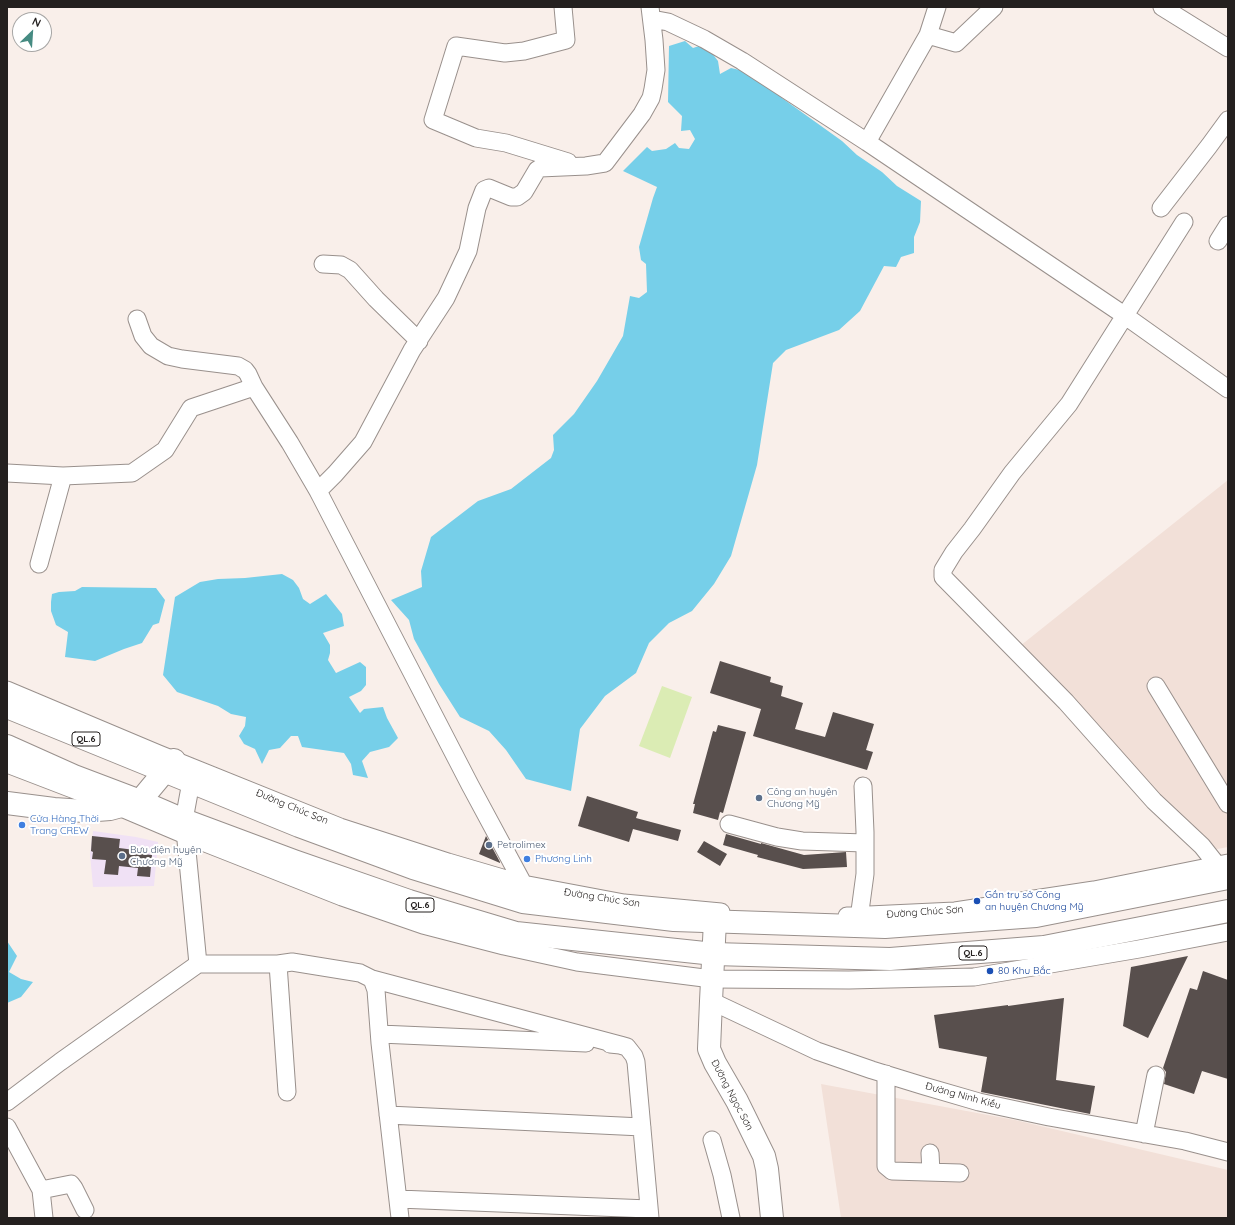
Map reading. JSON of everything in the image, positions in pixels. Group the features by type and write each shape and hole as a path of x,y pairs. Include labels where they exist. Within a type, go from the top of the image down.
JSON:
{"main road":[{"name":"Đường Chúc Sơn","path":"7,707 192,775 300,826 413,868 523,902 534,904 674,920 859,921 885,927 1036,916 1224,869"},
{"name":"QL.6","path":"7,746 74,776 129,804 184,827 408,901 516,933 714,954 890,959 1044,948 1228,911"},
{"path":"7,803 84,811 110,809 129,804 169,766"},
{"name":"Đường Ngọc Sơn","path":"715,921 709,1049 764,1156 767,1169 772,1218"}],"street":[{"path":"563,7 566,40 524,51 505,53 456,46 433,120 476,138 506,143 579,166"},
{"path":"868,142 928,35 936,7"},
{"path":"928,35 956,43 994,7"},
{"path":"1162,7 1228,48"},
{"path":"318,491 363,442 412,350 446,298 468,251 477,208 484,190 489,188 511,197 517,197 524,192 534,174 540,168 579,166 606,162 642,114 654,89 656,70 651,13"},
{"path":"651,13 710,42 742,61 868,142 1124,315 1228,389"},
{"path":"1161,208 1228,120"},
{"path":"1184,222 1069,404 1012,473 954,552 943,570 943,577 1066,702 1154,801 1224,869"},
{"path":"1218,241 1228,225"},
{"path":"324,264 341,265 350,270 376,299 419,341"},
{"path":"137,319 143,336 151,346 168,356 238,366 243,368 248,374 254,387 290,443 318,491 534,904"},
{"path":"7,473 63,476 132,473 165,450 192,408 254,387"},
{"path":"39,564 63,476"},
{"path":"1156,686 1228,804"},
{"name":"Đường Chúc Sơn","path":"7,690 169,766"},
{"path":"7,764 129,804"},
{"path":"192,775 184,827 198,964"},
{"name":"Đường Chúc Sơn","path":"192,775 340,827 448,862 524,884 624,903 783,918 859,921"},
{"path":"859,921 865,874 863,786"},
{"path":"729,824 802,842 865,843"},
{"path":"184,827 342,896 423,925 504,946 577,962 712,979 849,980 974,977 1139,949 1228,932"},
{"path":"7,1102 60,1062 198,964 278,964 292,962 360,974 372,979 620,1044 627,1047 631,1051 636,1062 649,1214 398,1199"},
{"path":"278,964 287,1092"},
{"path":"372,979 376,990 380,1043 400,1218"},
{"name":"Đường Ninh Kiều","path":"711,1001 817,1051 886,1074 979,1102 1049,1117 1185,1141 1228,1152"},
{"path":"380,1034 620,1044"},
{"path":"886,1074 886,1166 892,1171 960,1173"},
{"path":"1144,1134 1156,1075"},
{"path":"388,1115 642,1127"},
{"path":"7,1127 41,1190 44,1218"},
{"path":"712,1140 722,1175 730,1218"},
{"path":"930,1153 931,1172"},
{"path":"41,1190 70,1184 74,1188 85,1210"}],"shaded area":[{"path":"1228,480 1228,847 1196,853 1015,650"},
{"path":"93,831 136,837 158,842 154,886 93,887 90,854"},
{"path":"821,1084 1015,1120 1228,1170 1228,1218 841,1218"}],"green space":[{"path":"662,686 692,697 670,758 639,746"}],"water":[{"path":"685,41 693,48 705,44 718,61 720,74 731,68 753,73 782,98 842,141 857,155 882,172 897,186 921,201 920,222 914,237 914,253 901,257 896,267 884,266 860,311 839,330 786,350 773,363 757,465 731,556 714,584 692,611 669,623 649,643 636,673 605,696 580,729 571,791 526,779 506,750 489,731 460,717 439,684 414,639 409,620 391,600 422,587 421,571 431,537 478,501 511,489 551,458 554,450 553,435 574,414 597,381 623,336 630,296 639,298 647,292 646,264 641,260 639,247 657,187 623,171 647,147 652,151 666,149 675,143 679,148 689,149 695,139 690,130 681,131 682,116 668,102 669,46"},
{"path":"282,574 293,580 299,588 303,599 310,604 326,594 342,614 344,626 323,633 330,645 328,660 336,673 360,662 366,667 366,685 361,691 349,697 360,713 364,709 383,707 398,738 389,747 370,752 362,761 368,778 353,775 351,764 344,753 302,747 298,736 291,736 280,748 269,750 262,764 255,749 244,744 239,736 245,726 246,717 231,714 218,706 177,692 163,675 175,597 200,582 218,579"},
{"path":"82,587 156,588 165,600 159,623 153,625 142,643 95,661 65,657 68,632 56,625 51,611 52,594 75,591"},
{"path":"7,941 17,956 9,972 21,979 33,982 21,997 7,1003"}],"building":[{"path":"720,661 771,677 770,682 783,686 781,696 803,703 795,729 825,737 833,712 874,724 866,750 873,752 867,770 753,736 761,709 710,693"},
{"path":"718,725 746,732 723,813 720,812 718,820 693,813 695,804 693,804 713,731 716,732"},
{"path":"587,796 638,812 636,818 681,830 678,841 633,829 629,842 578,826"},
{"path":"726,834 804,855 846,852 847,867 803,869 757,857 758,855 723,845"},
{"name":"Bưu điện huyện Chương Mỹ","path":"92,836 120,839 119,848 143,851 143,854 152,855 150,877 137,876 138,868 119,866 118,875 104,874 106,860 92,859"},
{"name":"Petrolimex","path":"486,836 500,862 500,863 479,854"},
{"path":"704,841 727,854 720,866 697,852"},
{"path":"1188,956 1148,1038 1123,1026 1131,967"},
{"path":"1203,971 1228,980 1228,1079 1202,1071 1194,1094 1164,1084 1166,1072 1163,1068 1190,988 1197,990"},
{"path":"1064,998 1056,1080 1095,1086 1090,1114 981,1092 987,1057 939,1048 934,1015"}],"place":[{"name":"Công an huyện Chương Mỹ","path":"759,798"},
{"name":"Cửa Hàng Thời Trang CREW","path":"22,825"},
{"name":"Petrolimex","path":"489,845"},
{"name":"Bưu điện huyện Chương Mỹ","path":"122,856"},
{"name":"Phương Linh","path":"527,859"},
{"name":"Gần trụ sở Công an huyện Chương Mỹ","path":"977,901"},
{"name":"80 Khu Bắc","path":"990,971"}]}
